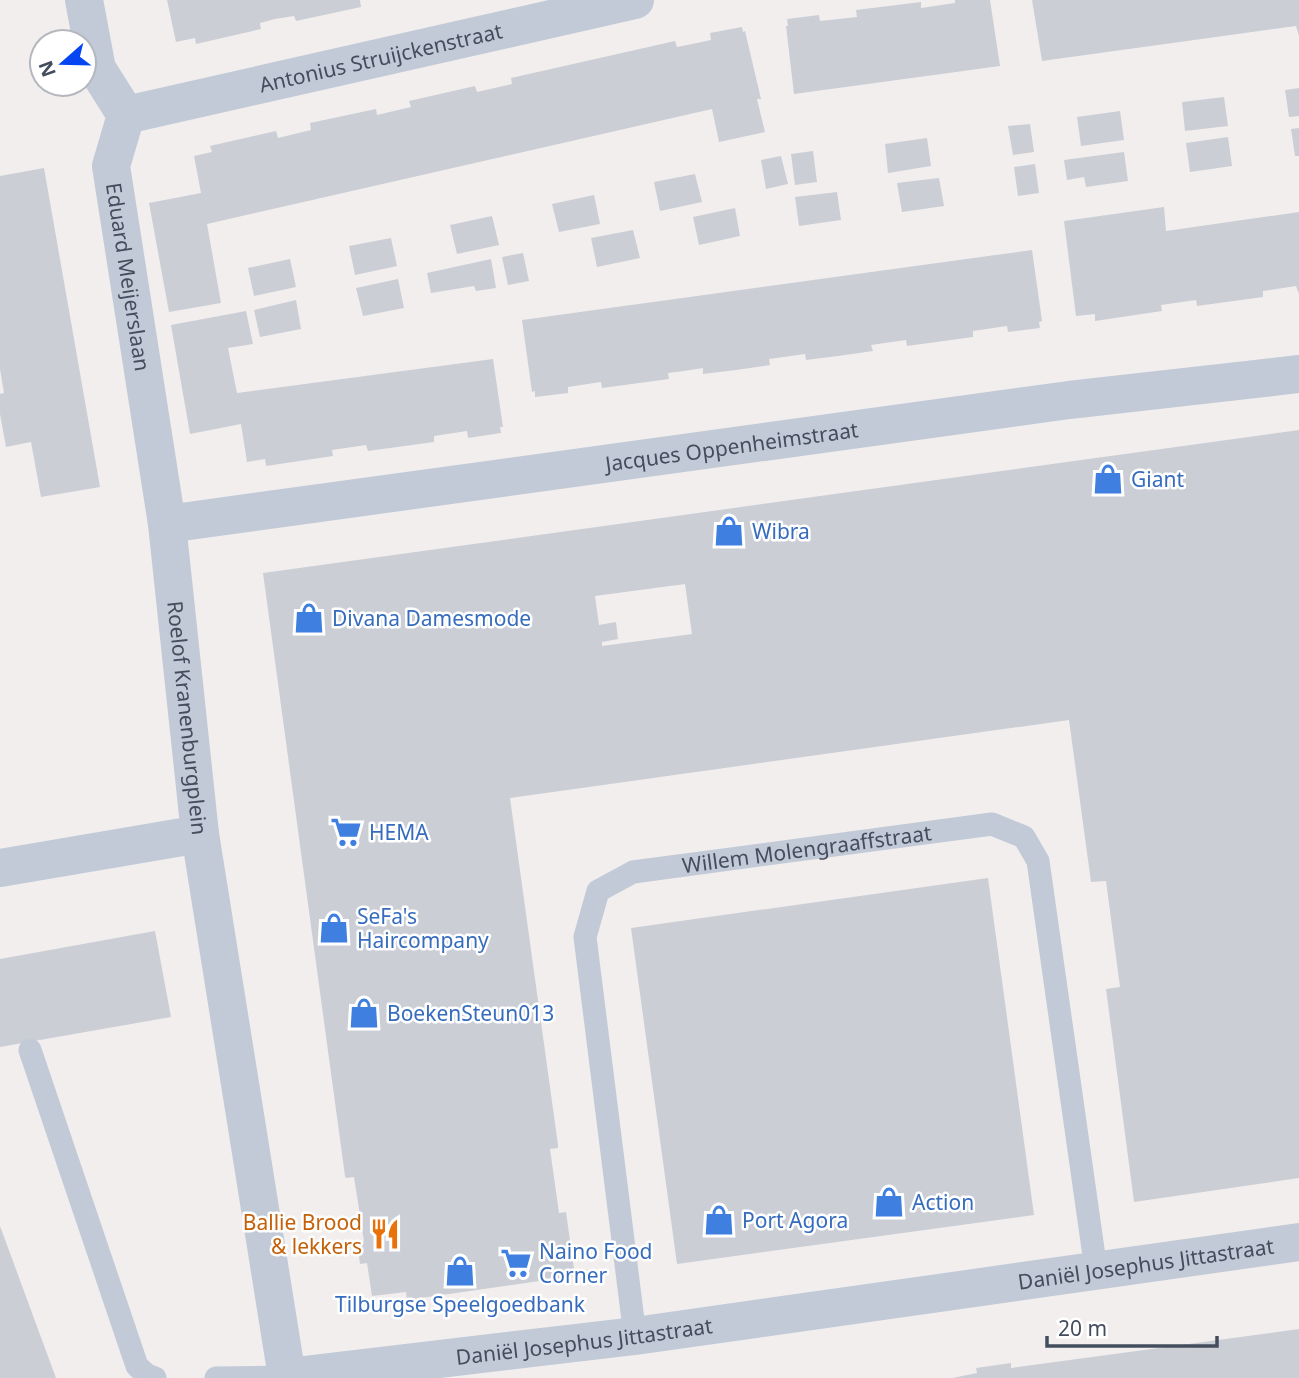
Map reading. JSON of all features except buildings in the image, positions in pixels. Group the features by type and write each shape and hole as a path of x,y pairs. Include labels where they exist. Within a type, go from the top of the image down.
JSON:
{"street":[{"path":"84,0 97,69 125,115"},
{"name":"Antonius Struijckenstraat","path":"125,115 635,0"},
{"name":"Eduard Meijerslaan","path":"125,115 111,166 167,524"},
{"name":"Jacques Oppenheimstraat","path":"167,524 1069,400 1299,374"},
{"name":"Roelof Kranenburgplein","path":"0,868 200,834 167,524"},
{"path":"200,834 287,1377"},
{"name":"Daniël Josephus Jittastraat","path":"287,1377 635,1336 1299,1242"}],"lane":[{"name":"Willem Molengraaffstraat","path":"635,1336 585,937 598,891 634,872 992,824 1024,837 1038,861 1096,1270"},
{"path":"30,1050 137,1366 155,1378"},
{"path":"216,1378 287,1377"}],"place":[{"name":"Giant","path":"1108,479"},
{"name":"Wibra","path":"729,531"},
{"name":"Divana Damesmode","path":"309,618"},
{"name":"HEMA","path":"346,832"},
{"name":"SeFa's Haircompany","path":"334,928"},
{"name":"BoekenSteun013","path":"364,1013"},
{"name":"Action","path":"889,1202"},
{"name":"Port Agora","path":"719,1220"},
{"name":"Ballie Brood & lekkers","path":"385,1234"},
{"name":"Naino Food Corner","path":"516,1263"},
{"name":"Tilburgse Speelgoedbank","path":"460,1271"}]}
